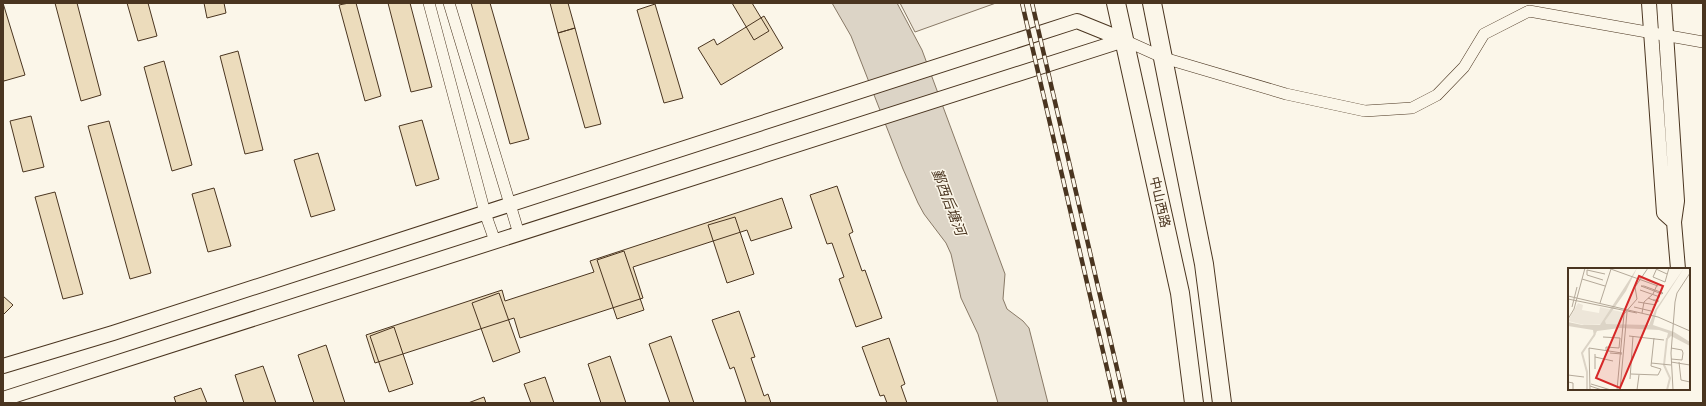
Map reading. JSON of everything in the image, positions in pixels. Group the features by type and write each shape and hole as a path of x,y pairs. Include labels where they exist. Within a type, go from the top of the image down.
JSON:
{"main road":[{"name":"中山西路","path":"1116,3 1180,293 1194,403"},
{"path":"1152,3 1204,264 1222,403"}],"street":[{"path":"429,3 485,213 495,241"},
{"path":"450,3 509,205 519,234"},
{"path":"1649,3 1664,213 1674,222"},
{"path":"1664,3 1677,201 1674,222 1678,268"},
{"path":"3,366 113,333 485,213 938,64 1077,21 1164,58 1286,94 1365,111 1412,108 1437,95 1464,67 1484,34 1529,11 1703,42"},
{"path":"3,399 1124,40"}],"shaded area":[{"path":"900,3 996,3 915,32"}],"water":[{"name":"鄞西后塘河","path":"832,3 897,3 922,50 1005,274 1003,299 1007,309 1023,321 1029,328 1048,403 998,403 978,334 961,298 951,254 946,243 924,214 918,203 903,169 851,36"}],"building":[{"path":"3,3 25,75 4,81 3,78"},
{"path":"55,3 77,3 101,95 81,101"},
{"path":"127,3 148,3 157,36 138,41"},
{"path":"204,3 224,3 226,13 207,18"},
{"path":"356,3 381,96 365,101 339,5"},
{"path":"388,3 410,3 432,87 411,92"},
{"path":"471,3 490,3 529,139 510,144"},
{"path":"550,3 568,3 575,28 558,33"},
{"path":"732,3 752,3 769,31 754,40"},
{"path":"655,4 683,98 664,103 637,10"},
{"path":"764,16 783,48 721,85 698,48 714,39 717,45"},
{"path":"575,28 601,124 585,128 558,33"},
{"path":"238,51 263,150 245,154 220,56"},
{"path":"164,61 192,165 172,171 144,67"},
{"path":"31,116 44,167 23,172 10,121"},
{"path":"422,120 439,179 416,186 399,126"},
{"path":"109,121 151,273 130,279 88,126"},
{"path":"318,153 335,210 311,217 294,160"},
{"path":"837,186 853,232 849,234 862,271 865,270 882,318 856,327 839,279 844,277 832,243 827,244 810,195"},
{"path":"214,188 231,246 208,252 192,194"},
{"path":"55,192 83,294 63,299 35,197"},
{"path":"782,198 792,228 751,241 747,230 633,267 643,298 520,338 514,318 375,363 366,335 502,290 505,301 594,272 590,261"},
{"path":"735,217 754,274 727,283 708,225"},
{"path":"624,251 644,310 617,319 597,260"},
{"path":"499,293 520,352 493,362 472,303"},
{"path":"3,296 13,305 3,315"},
{"path":"739,311 755,357 751,358 764,396 768,394 771,403 742,403 746,402 734,367 730,369 712,320"},
{"path":"394,327 413,384 389,392 370,336"},
{"path":"671,336 694,403 670,403 649,344"},
{"path":"889,338 905,384 901,386 907,403 887,403 884,395 880,396 862,347"},
{"path":"326,345 345,403 314,403 298,355"},
{"path":"610,356 626,403 601,403 588,364"},
{"path":"263,366 276,403 244,403 235,375"},
{"path":"545,377 554,403 531,403 524,384"},
{"path":"201,388 207,403 176,403 174,397"},
{"path":"484,397 486,403 468,403"}],"railway":[{"path":"1022,3 1115,403"},
{"path":"1032,3 1125,403"}]}
